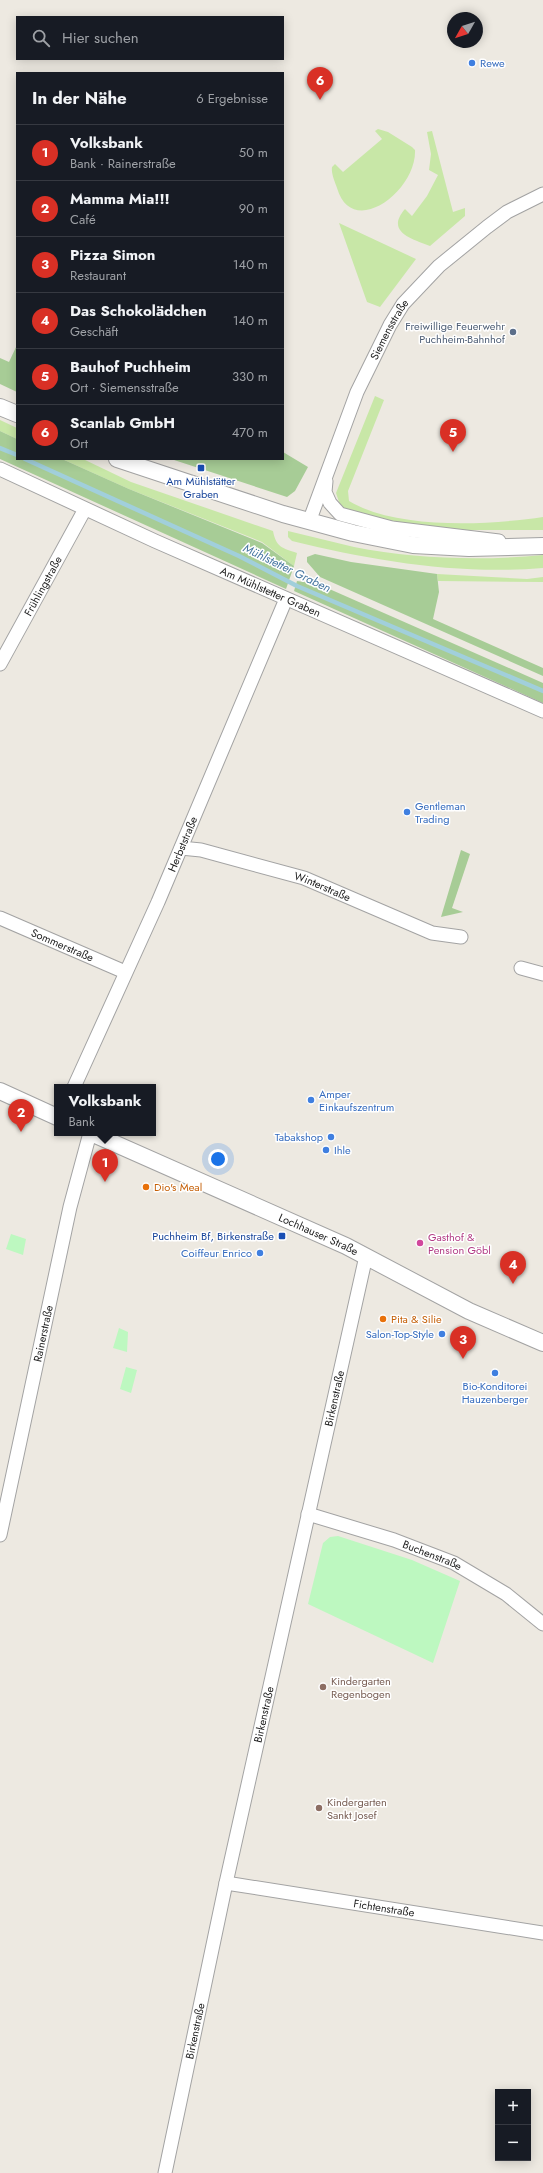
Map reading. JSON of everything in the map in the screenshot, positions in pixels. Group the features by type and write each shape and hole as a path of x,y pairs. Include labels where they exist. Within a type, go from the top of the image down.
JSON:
{"street":[{"name":"Siemensstraße","path":"309,522 363,378 390,324 403,304 439,266 487,227 508,212 543,194"},
{"path":"0,407 16,414"},
{"path":"120,460 309,522 412,545 469,548 543,545"},
{"name":"Am Mühlstetter Graben","path":"0,469 85,509 543,711"},
{"path":"327,474 325,492 330,503 340,514 392,528 454,537 543,545"},
{"name":"Frühlingstraße","path":"0,664 85,509"},
{"name":"Herbststraße","path":"75,1084 181,848 286,598"},
{"name":"Winterstraße","path":"181,848 202,850 304,878 432,933 461,937"},
{"name":"Sommerstraße","path":"0,918 125,972"},
{"path":"521,968 543,974"},
{"path":"0,1091 54,1116"},
{"name":"Rainerstraße","path":"0,1535 70,1207 90,1136"},
{"name":"Lochhauser Straße","path":"98,1136 366,1256 469,1311 543,1343"},
{"name":"Birkenstraße","path":"165,2173 226,1883 366,1256"},
{"name":"Buchenstraße","path":"308,1514 394,1540 454,1563 506,1594 543,1624"},
{"name":"Fichtenstraße","path":"226,1883 543,1933"}],"green space":[{"path":"378,129 388,132 415,150 413,166 406,181 395,194 382,204 369,210 356,210 345,203 334,181 332,167 335,164 343,172 382,139 375,131"},
{"path":"432,131 453,212 465,208 465,216 430,246 403,234 399,229 398,224 405,209 412,216 427,196 438,175 429,170 431,154 427,132"},
{"path":"339,223 416,259 380,307 367,302"},
{"path":"16,347 16,392 0,384 0,358 9,362"},
{"path":"375,396 384,400 348,491 349,501 369,510 392,517 417,521 471,523 543,517 543,530 459,530 409,526 348,512 340,505 336,493"},
{"path":"0,420 16,428 16,439 0,431"},
{"path":"0,431 16,439 16,460 64,460 129,489 262,543 294,566 286,589 0,459"},
{"path":"284,453 308,467 295,491 287,497 174,460 284,460"},
{"path":"64,460 85,460 131,482 273,531 274,536 280,546 297,553 294,566 262,542 129,489"},
{"path":"288,531 354,547 401,554 448,558 496,558 543,555 543,568 479,570 416,565 354,555 292,541 288,537"},
{"path":"315,554 351,562 437,574 439,592 433,619 543,668 543,676 320,577 307,562 307,557"},
{"path":"437,574 527,579 543,577 543,582 438,581"},
{"path":"297,581 318,584 543,683 543,703 294,591"},
{"path":"461,850 470,854 452,908 463,912 441,917"},
{"path":"11,1234 26,1239 23,1255 6,1249"},
{"path":"119,1328 128,1332 127,1352 113,1348"},
{"path":"126,1367 137,1370 131,1393 120,1389"},
{"path":"338,1536 412,1560 460,1581 433,1663 308,1604 323,1543 330,1537"}],"waterway":[{"name":"Mühlstetter Graben","path":"0,448 16,455"},
{"name":"Mühlstetter Graben","path":"27,460 239,556 297,586 543,691"}],"place":[{"name":"Rewe","path":"472,63"},
{"name":"Scanlab GmbH","path":"320,100"},
{"name":"Freiwillige Feuerwehr Puchheim-Bahnhof","path":"513,332"},
{"name":"Bauhof Puchheim","path":"453,452"},
{"name":"Am Mühlstätter Graben","path":"201,468"},
{"name":"Gentleman Trading","path":"407,812"},
{"name":"Amper Einkaufszentrum","path":"311,1100"},
{"name":"Mamma Mia!!!","path":"21,1132"},
{"name":"Tabakshop","path":"331,1137"},
{"name":"Ihle","path":"326,1150"},
{"name":"Volksbank","path":"105,1182"},
{"name":"Dio's Meal","path":"146,1187"},
{"name":"Puchheim Bf, Birkenstraße","path":"282,1236"},
{"name":"Gasthof & Pension Göbl","path":"420,1243"},
{"name":"Coiffeur Enrico","path":"260,1253"},
{"name":"Das Schokolädchen","path":"513,1284"},
{"name":"Pita & Silie","path":"383,1319"},
{"name":"Salon-Top-Style","path":"442,1334"},
{"name":"Pizza Simon","path":"463,1359"},
{"name":"Bio-Konditorei Hauzenberger","path":"495,1373"},
{"name":"Kindergarten Regenbogen","path":"323,1687"},
{"name":"Kindergarten Sankt Josef","path":"319,1808"}]}
